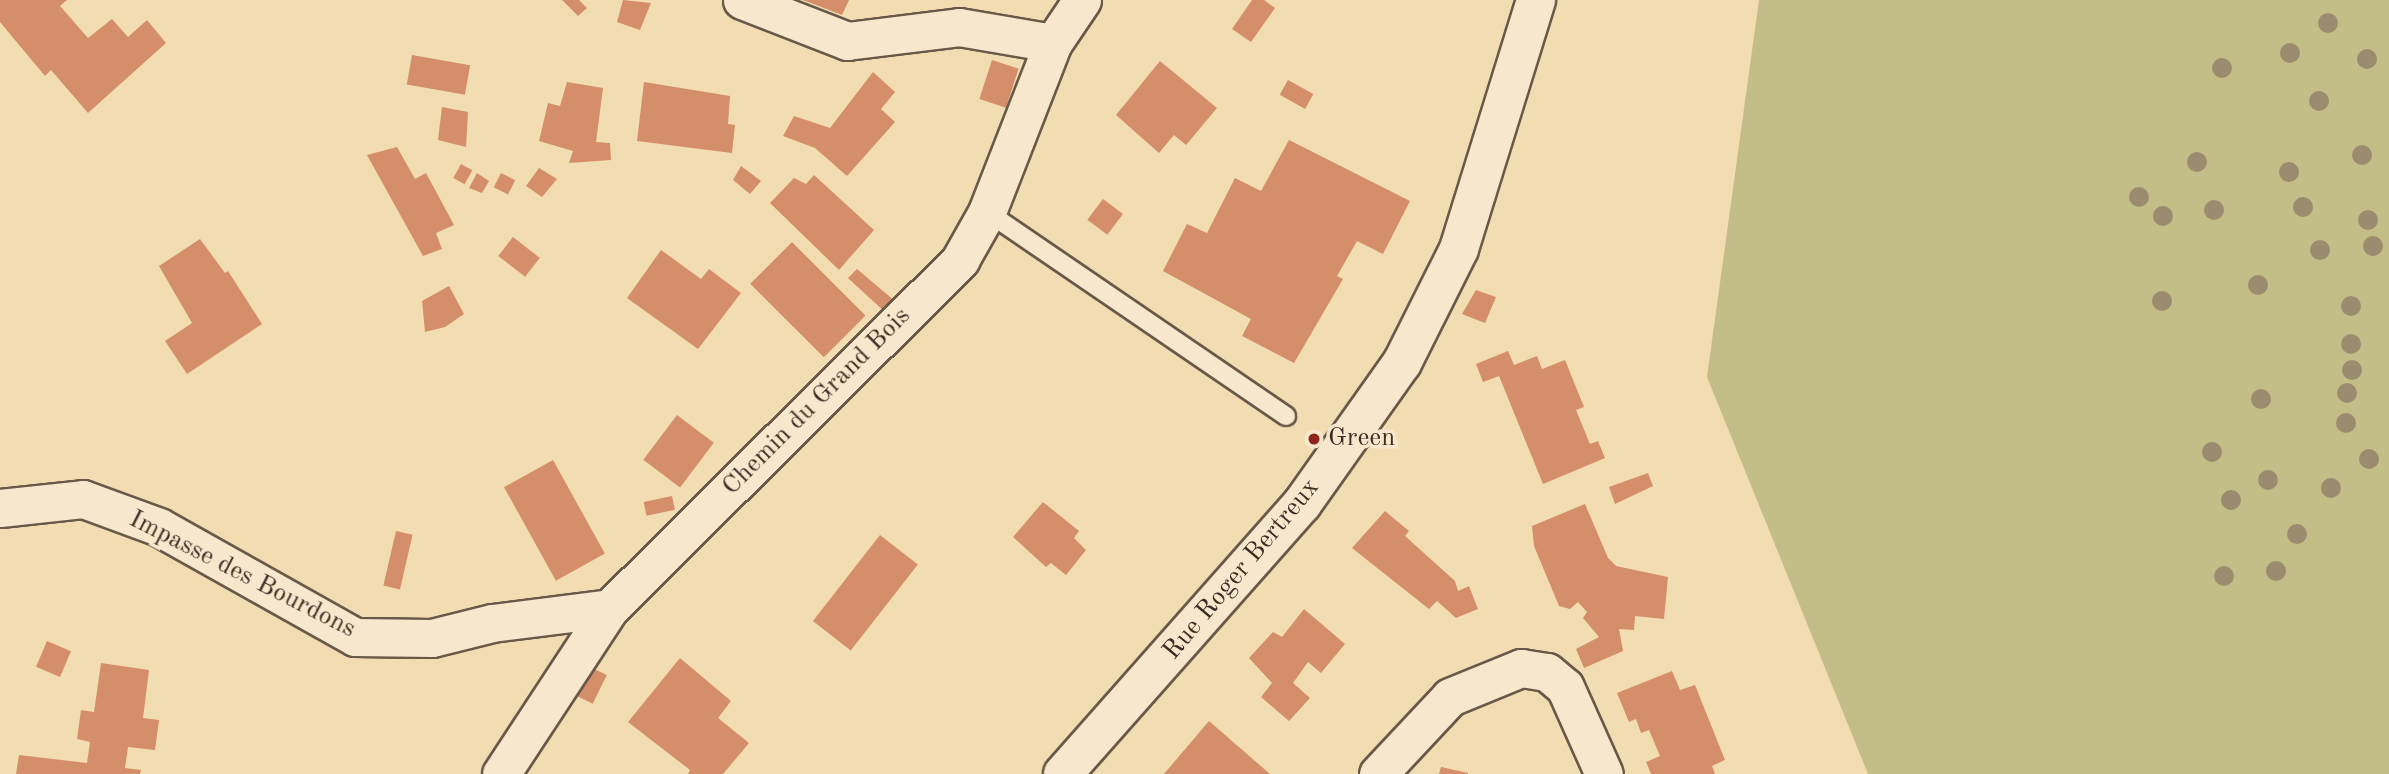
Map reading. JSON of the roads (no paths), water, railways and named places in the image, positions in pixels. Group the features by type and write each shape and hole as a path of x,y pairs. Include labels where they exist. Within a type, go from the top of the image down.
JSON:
{"street":[{"path":"741,0 847,41 959,27 1053,43"},
{"name":"Chemin du Grand Bois","path":"501,774 610,607 960,260 987,212 1053,43 1082,0"},
{"name":"Rue Roger Bertreux","path":"1063,774 1302,504 1402,363 1459,249 1536,0"},
{"name":"Impasse des Bourdons","path":"0,508 83,499 108,508 159,527 355,637 432,638 492,623 610,607"},
{"path":"1378,774 1450,697 1521,668 1547,671 1565,687 1604,774"}],"lane":[{"path":"987,212 1286,416"}],"place":[{"name":"Green","path":"1314,439"}]}
